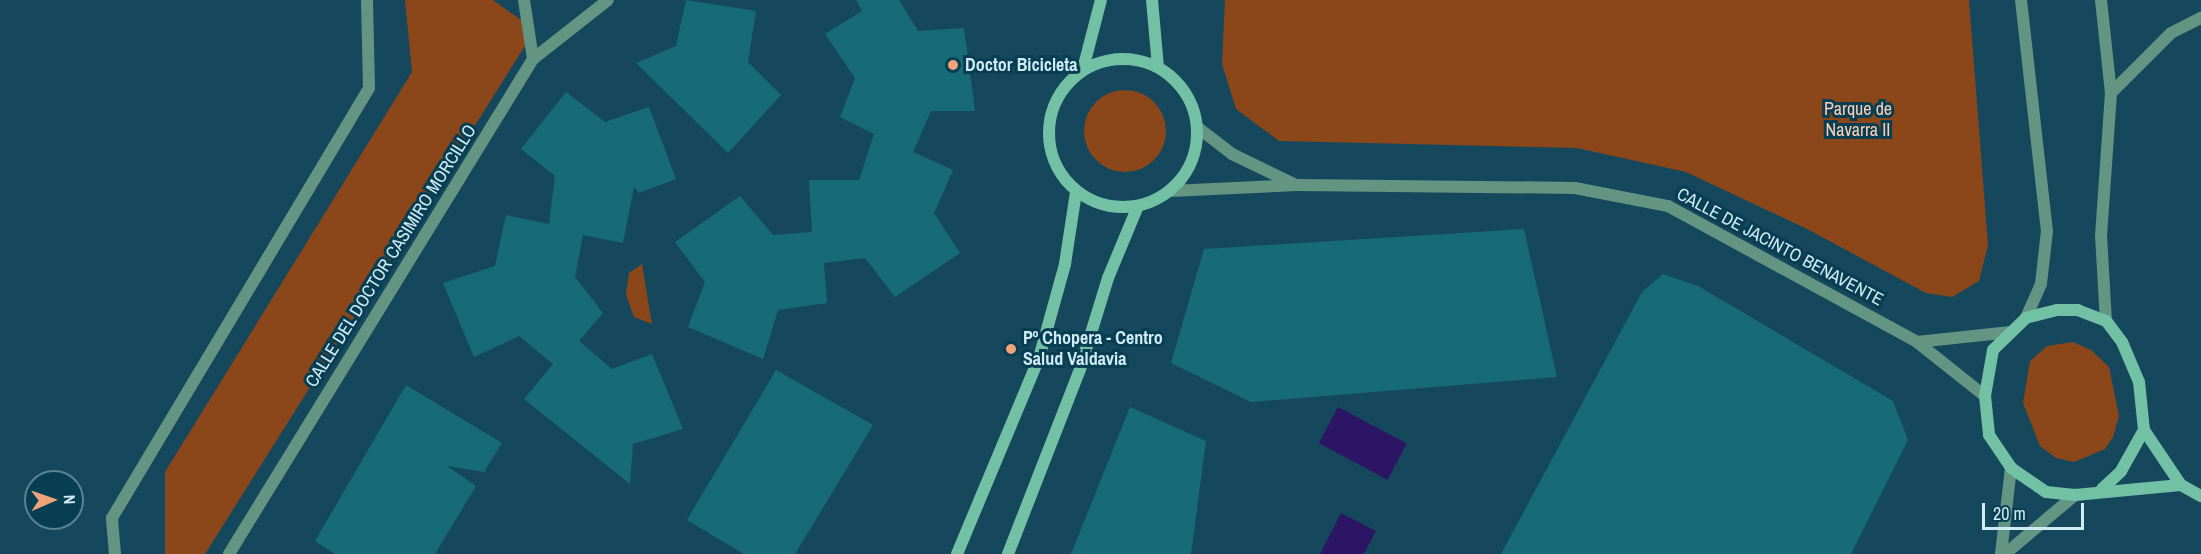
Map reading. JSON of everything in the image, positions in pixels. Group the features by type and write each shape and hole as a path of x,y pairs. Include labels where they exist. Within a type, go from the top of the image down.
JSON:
{"main road":[{"path":"1083,69 1101,0"},
{"path":"1152,0 1158,67"},
{"path":"1133,59 1158,67 1185,92 1197,127 1192,162 1171,191 1138,206 1106,206 1076,192 1055,164 1048,129 1059,95 1083,69 1107,60 1133,59"},
{"path":"957,554 1039,358 1065,264 1076,192"},
{"path":"1008,554 1080,369 1108,278 1138,206"},
{"path":"2181,484 2102,489 2075,495 2046,492 2011,468 1989,435 1985,396 1993,350 2026,318 2057,310 2078,310 2106,321 2122,342 2139,382 2144,430 2181,484 2201,496"},
{"path":"2102,489 2121,471 2144,430"}],"street":[{"path":"115,554 111,519 369,88 367,0"},
{"path":"524,0 533,58"},
{"name":"CALLE DEL DOCTOR CASIMIRO MORCILLO","path":"229,554 533,58 608,0"},
{"path":"2021,0 2047,231 2041,284 2026,318"},
{"path":"2101,0 2111,93 2101,235 2106,321"},
{"path":"2111,93 2171,33 2201,18"},
{"path":"1197,127 1232,154 1298,186"},
{"name":"CALLE DE JACINTO BENAVENTE","path":"1171,191 1298,186 1575,188 1668,206 1917,342 1985,396"},
{"path":"1917,342 2010,332"},
{"path":"2003,554 2011,468"},
{"path":"2003,554 2075,495"}],"green space":[{"path":"405,0 493,0 535,30 205,554 165,554 165,472 412,72"},
{"name":"Parque de Navarra II","path":"1225,0 1969,0 1988,245 1979,281 1952,297 1926,293 1807,229 1686,172 1577,148 1279,141 1236,109 1222,64"},
{"path":"1125,90 1141,93 1154,102 1163,115 1166,131 1163,147 1154,160 1141,169 1125,172 1109,169 1096,160 1087,147 1084,131 1087,115 1096,102 1109,93"},
{"path":"642,264 652,324 634,317 626,295 629,273"},
{"path":"2073,342 2091,350 2109,367 2119,416 2113,437 2105,449 2074,462 2056,458 2040,446 2023,403 2030,361 2047,346"}],"shaded area":[{"path":"1338,407 1407,444 1388,480 1319,443"},
{"path":"1341,513 1376,531 1364,554 1320,554"}],"building":[{"path":"686,0 756,11 748,62 781,95 728,153 636,63 676,46"},
{"path":"856,0 899,0 918,31 964,28 975,111 931,111 913,152 953,170 934,213 960,253 895,297 865,258 824,263 827,303 778,310 763,359 688,327 705,282 675,242 740,196 773,235 812,232 809,180 859,180 874,134 840,117 855,78 825,34 862,11"},
{"path":"566,92 605,122 649,107 676,179 639,193 634,187 623,243 583,235 575,277 603,313 579,341 612,369 652,354 683,429 633,444 630,484 524,399 553,364 519,336 474,357 443,283 495,266 506,215 549,224 555,176 521,149"},
{"path":"1524,229 1557,377 1251,402 1171,363 1204,249"},
{"path":"1663,274 1698,286 1893,401 1908,440 1851,554 1501,554 1642,292"},
{"path":"776,370 873,425 795,554 744,554 687,520"},
{"path":"406,385 502,443 484,472 447,466 476,486 435,554 335,554 315,541"},
{"path":"1130,407 1206,441 1191,554 1071,554"}],"place":[{"name":"Doctor Bicicleta","path":"953,65"},
{"name":"Pº Chopera - Centro Salud Valdavia","path":"1011,349"}]}
